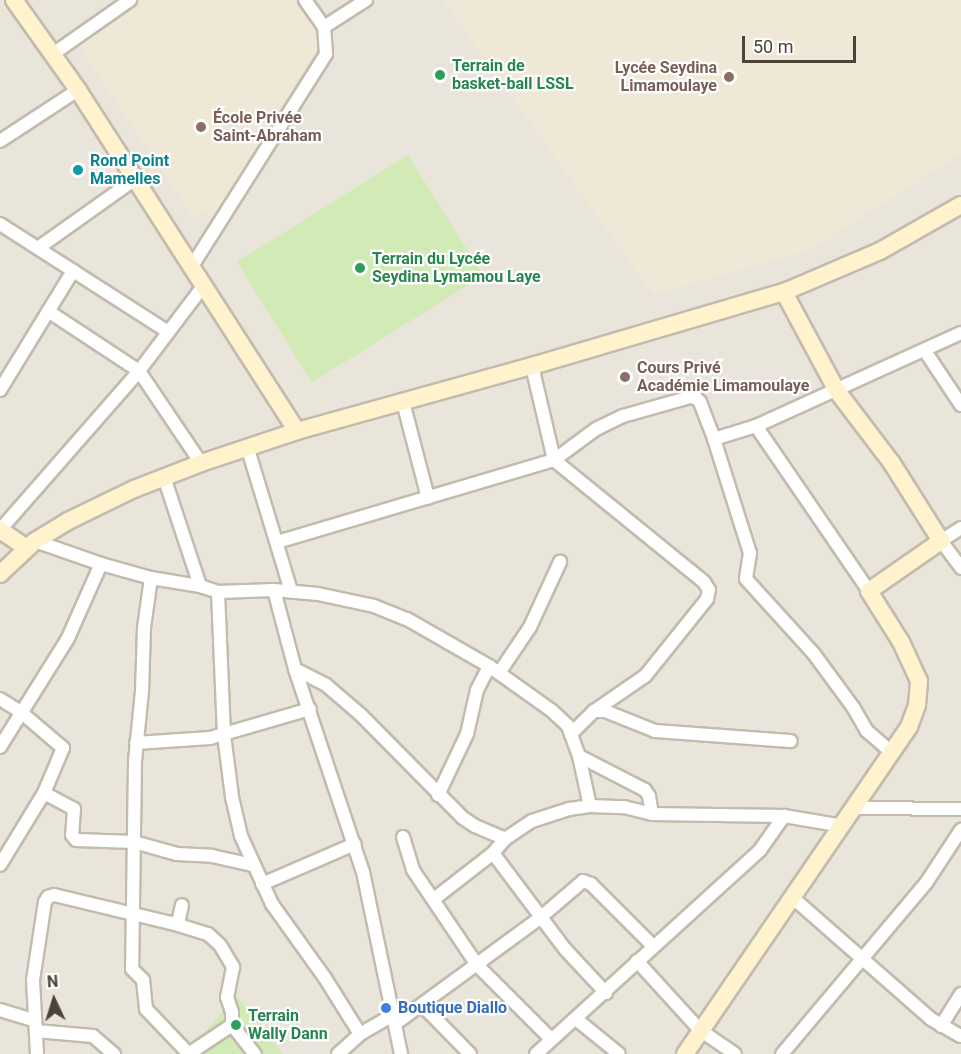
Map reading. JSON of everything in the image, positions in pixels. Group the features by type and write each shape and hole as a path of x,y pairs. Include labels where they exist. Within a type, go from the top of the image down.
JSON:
{"street":[{"path":"14,0 78,90 297,431"},
{"path":"53,54 130,0"},
{"path":"192,266 326,54 324,27 305,0"},
{"path":"324,27 366,0"},
{"path":"0,141 78,90"},
{"path":"38,248 135,179"},
{"path":"0,574 31,544 100,504 164,477 247,446 297,431 532,366 784,292 880,251 961,205"},
{"path":"0,225 168,332"},
{"path":"0,390 73,271"},
{"path":"204,285 139,371 0,530 31,544 151,578 200,586 218,592 291,591 374,606 415,623 494,670 561,718 571,734 579,756 590,806"},
{"path":"784,292 837,391 891,462 941,541 961,568"},
{"path":"48,311 139,371 201,463"},
{"path":"714,439 756,426 961,333"},
{"path":"925,351 961,405"},
{"path":"532,366 554,460 704,582 709,590 707,599 645,676 594,711 571,734"},
{"path":"277,542 554,460 584,437 623,416 690,397 700,402 750,553 744,575 814,654 853,707 867,731 892,753"},
{"path":"403,402 428,498"},
{"path":"685,1054 892,753 917,705 919,681 901,642 869,591 756,426"},
{"path":"247,446 291,591"},
{"path":"164,477 200,586"},
{"path":"869,591 961,528"},
{"path":"438,795 467,734 477,690 530,627 561,562"},
{"path":"0,747 68,638 100,564"},
{"path":"151,578 144,628 142,691 136,743 132,969 143,980 144,1005 190,1054 232,1025"},
{"path":"274,590 295,669 363,872 395,1019 398,1052"},
{"path":"218,592 224,735 235,814 253,865 283,922 325,978 360,1034"},
{"path":"295,669 326,685 360,714 438,795 475,826 505,839"},
{"path":"0,699 22,713 63,748 44,792 0,865"},
{"path":"136,743 224,735 310,709"},
{"path":"594,711 605,711 655,731 791,741"},
{"path":"579,756 645,790 649,796 652,814"},
{"path":"44,792 74,809 72,835 76,840 134,842 177,854 212,856 253,865"},
{"path":"434,899 492,854 505,839 532,821 590,806 624,807 652,814 784,816 843,826"},
{"path":"854,808 961,809"},
{"path":"536,1054 606,993 653,946 760,850 784,816"},
{"path":"782,1054 926,883 961,830"},
{"path":"403,837 413,870 477,965 551,1039"},
{"path":"262,884 355,844"},
{"path":"492,854 565,949 606,993"},
{"path":"338,1054 360,1034 423,1006 542,917 583,881 591,884 653,946"},
{"path":"37,1054 34,965 45,902 48,897 54,896 175,924 208,934 220,945 233,967 227,998 232,1012 232,1025 255,1054"},
{"path":"792,897 941,1026 961,1036"},
{"path":"175,924 180,919 182,905"},
{"path":"637,961 700,1030 735,1054"},
{"path":"941,1026 961,994"},
{"path":"423,1006 470,1054"},
{"path":"0,1010 35,1026 93,1036 114,1054"},
{"path":"576,1019 619,1054"}],"shaded area":[{"path":"0,0 961,0 961,1054 0,1054"},
{"name":"École Privée Saint-Abraham","path":"138,0 294,0 322,40 213,217 203,211 195,219 76,42"},
{"name":"Lycée Seydina Limamoulaye","path":"443,0 961,0 961,154 808,251 653,294"}],"green space":[{"name":"Terrain du Lycée Seydina Lymamou Laye","path":"408,155 483,275 312,382 237,262"},
{"name":"Terrain Wally Dann","path":"237,996 283,1054 185,1054"}],"place":[{"name":"Terrain de basket-ball LSSL","path":"440,75"},
{"name":"Lycée Seydina Limamoulaye","path":"729,77"},
{"name":"École Privée Saint-Abraham","path":"201,127"},
{"name":"Rond Point Mamelles","path":"78,170"},
{"name":"Terrain du Lycée Seydina Lymamou Laye","path":"360,268"},
{"name":"Cours Privé Académie Limamoulaye","path":"625,377"},
{"name":"Boutique Diallo","path":"386,1008"},
{"name":"Terrain Wally Dann","path":"236,1025"}]}
